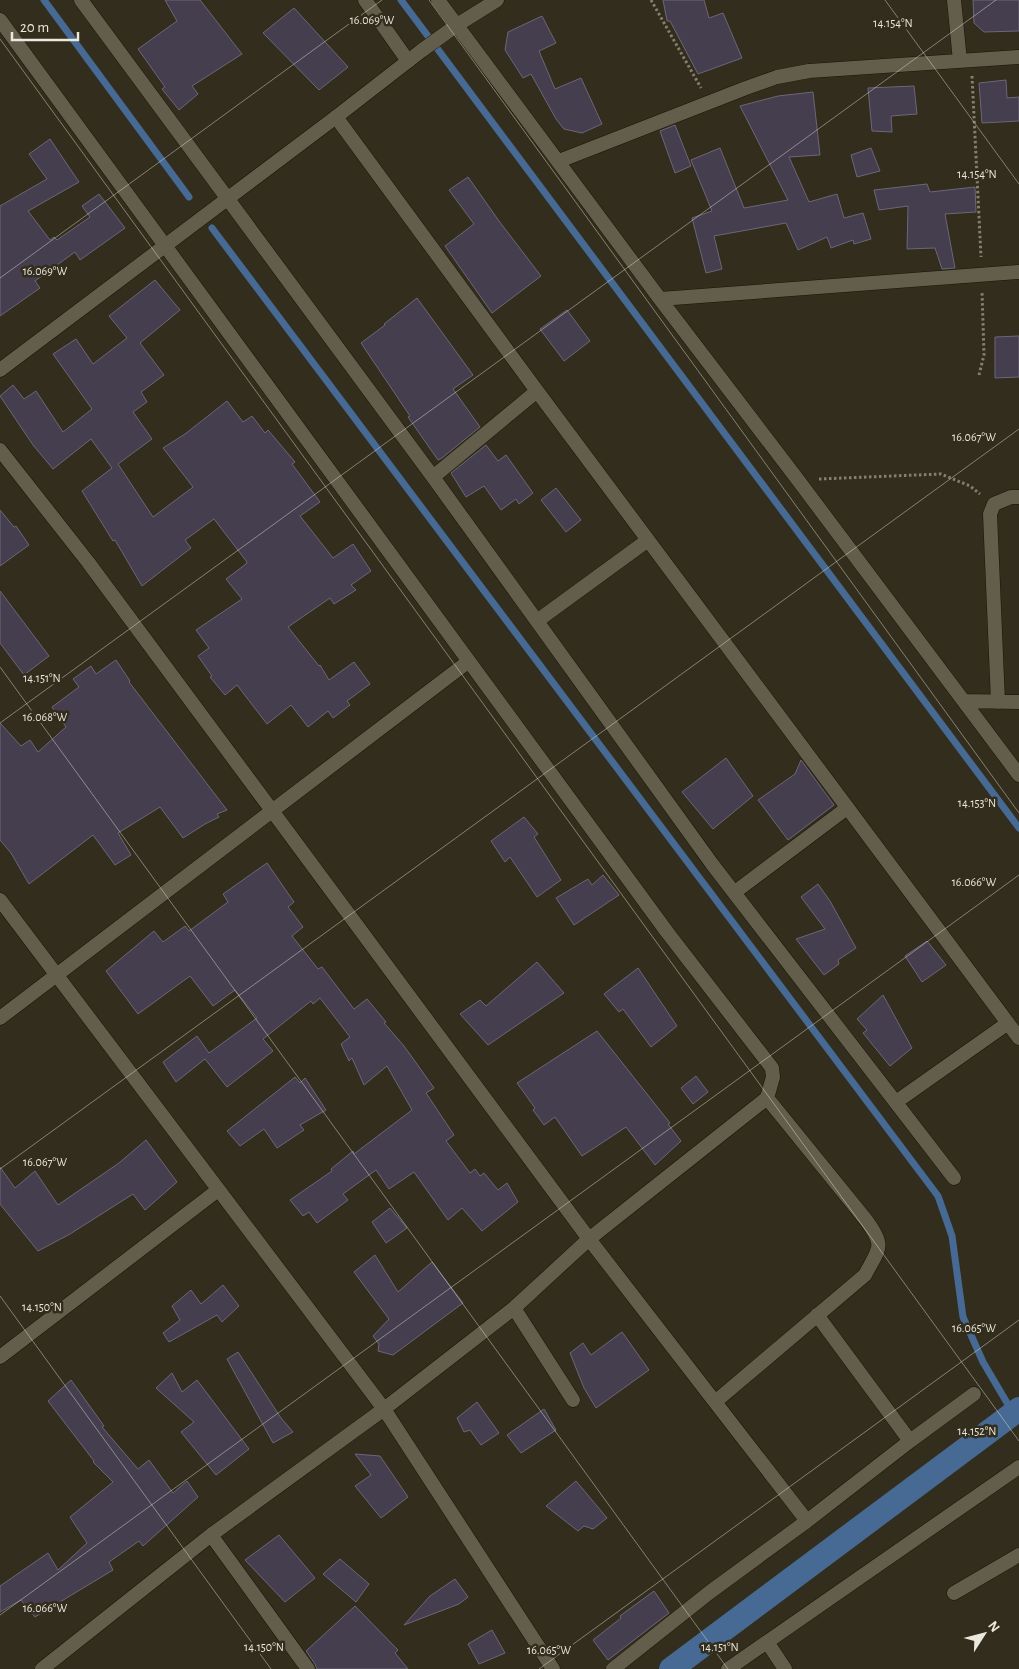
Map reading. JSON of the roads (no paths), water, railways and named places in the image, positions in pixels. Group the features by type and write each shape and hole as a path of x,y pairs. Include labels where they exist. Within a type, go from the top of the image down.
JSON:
{"street":[{"path":"81,0 433,477 712,864 954,1178"},
{"path":"365,0 408,62"},
{"path":"438,0 452,29 559,161 660,299 1019,775"},
{"path":"0,370 421,51 497,0"},
{"path":"954,0 966,61"},
{"path":"0,20 668,932 772,1068 774,1078 767,1098 589,1239 514,1308 384,1409 211,1535 42,1669"},
{"path":"559,161 777,77 809,71 1019,57"},
{"path":"336,117 537,392 1019,1038"},
{"path":"660,299 1019,272"},
{"path":"433,477 537,392"},
{"path":"0,450 88,562 589,1239 806,1521"},
{"path":"998,702 990,514 994,504 1011,497 1019,497"},
{"path":"537,621 648,540"},
{"path":"0,1018 469,661"},
{"path":"964,701 1019,702"},
{"path":"735,892 847,808"},
{"path":"0,900 384,1409 553,1669"},
{"path":"896,1102 1008,1023"},
{"path":"715,1402 865,1275 879,1249 878,1236 767,1098"},
{"path":"0,1357 218,1190"},
{"path":"514,1308 573,1400"},
{"path":"817,1315 910,1441"},
{"path":"614,1669 710,1592 974,1394"},
{"path":"728,1669 1019,1467"},
{"path":"211,1535 308,1669"},
{"path":"954,1593 1019,1555"},
{"path":"767,1642 785,1669"}],"waterway":[{"path":"44,0 189,197"},
{"path":"401,0 1019,828"},
{"path":"212,228 938,1196 952,1236 963,1317 983,1362 1013,1413"},
{"path":"671,1669 1019,1409"}]}
